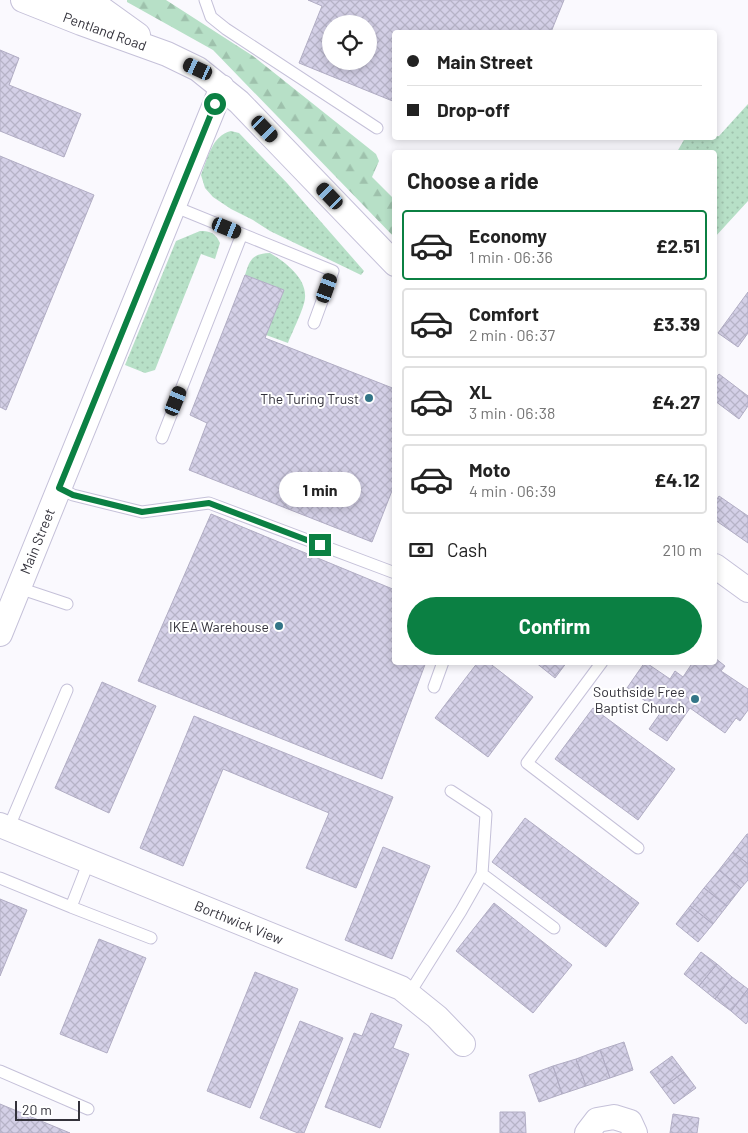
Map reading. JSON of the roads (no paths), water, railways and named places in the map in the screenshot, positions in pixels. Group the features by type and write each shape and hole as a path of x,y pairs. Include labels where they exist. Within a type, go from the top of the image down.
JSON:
{"street":[{"name":"Pentland Road","path":"28,2 74,6 93,1 125,27 166,54"},
{"name":"Pentland Road","path":"28,2 81,24 166,54 198,69 222,86 392,261"},
{"name":"Main Street","path":"0,634 222,86"},
{"path":"717,567 748,590"},
{"name":"Borthwick View","path":"4,827 401,988 437,1017 463,1044"},
{"path":"587,1133 597,1120 614,1117 630,1122 635,1133"}],"lane":[{"path":"205,0 211,17 226,29 377,128"},
{"path":"173,206 333,271 314,323"},
{"path":"162,438 242,234"},
{"path":"59,488 73,495 142,512 209,503 392,572"},
{"path":"19,588 67,604"},
{"path":"434,687 442,665"},
{"path":"600,665 527,763 638,848"},
{"path":"4,827 67,690"},
{"path":"409,994 482,874 486,814 452,791"},
{"path":"71,908 89,861"},
{"path":"482,874 554,928"},
{"path":"0,878 71,908 151,938"},
{"path":"0,1071 88,1109"}],"place":[{"name":"The Turing Trust","path":"369,398"},
{"name":"IKEA Warehouse","path":"279,626"},
{"name":"Southside Free Baptist Church","path":"695,699"}]}
